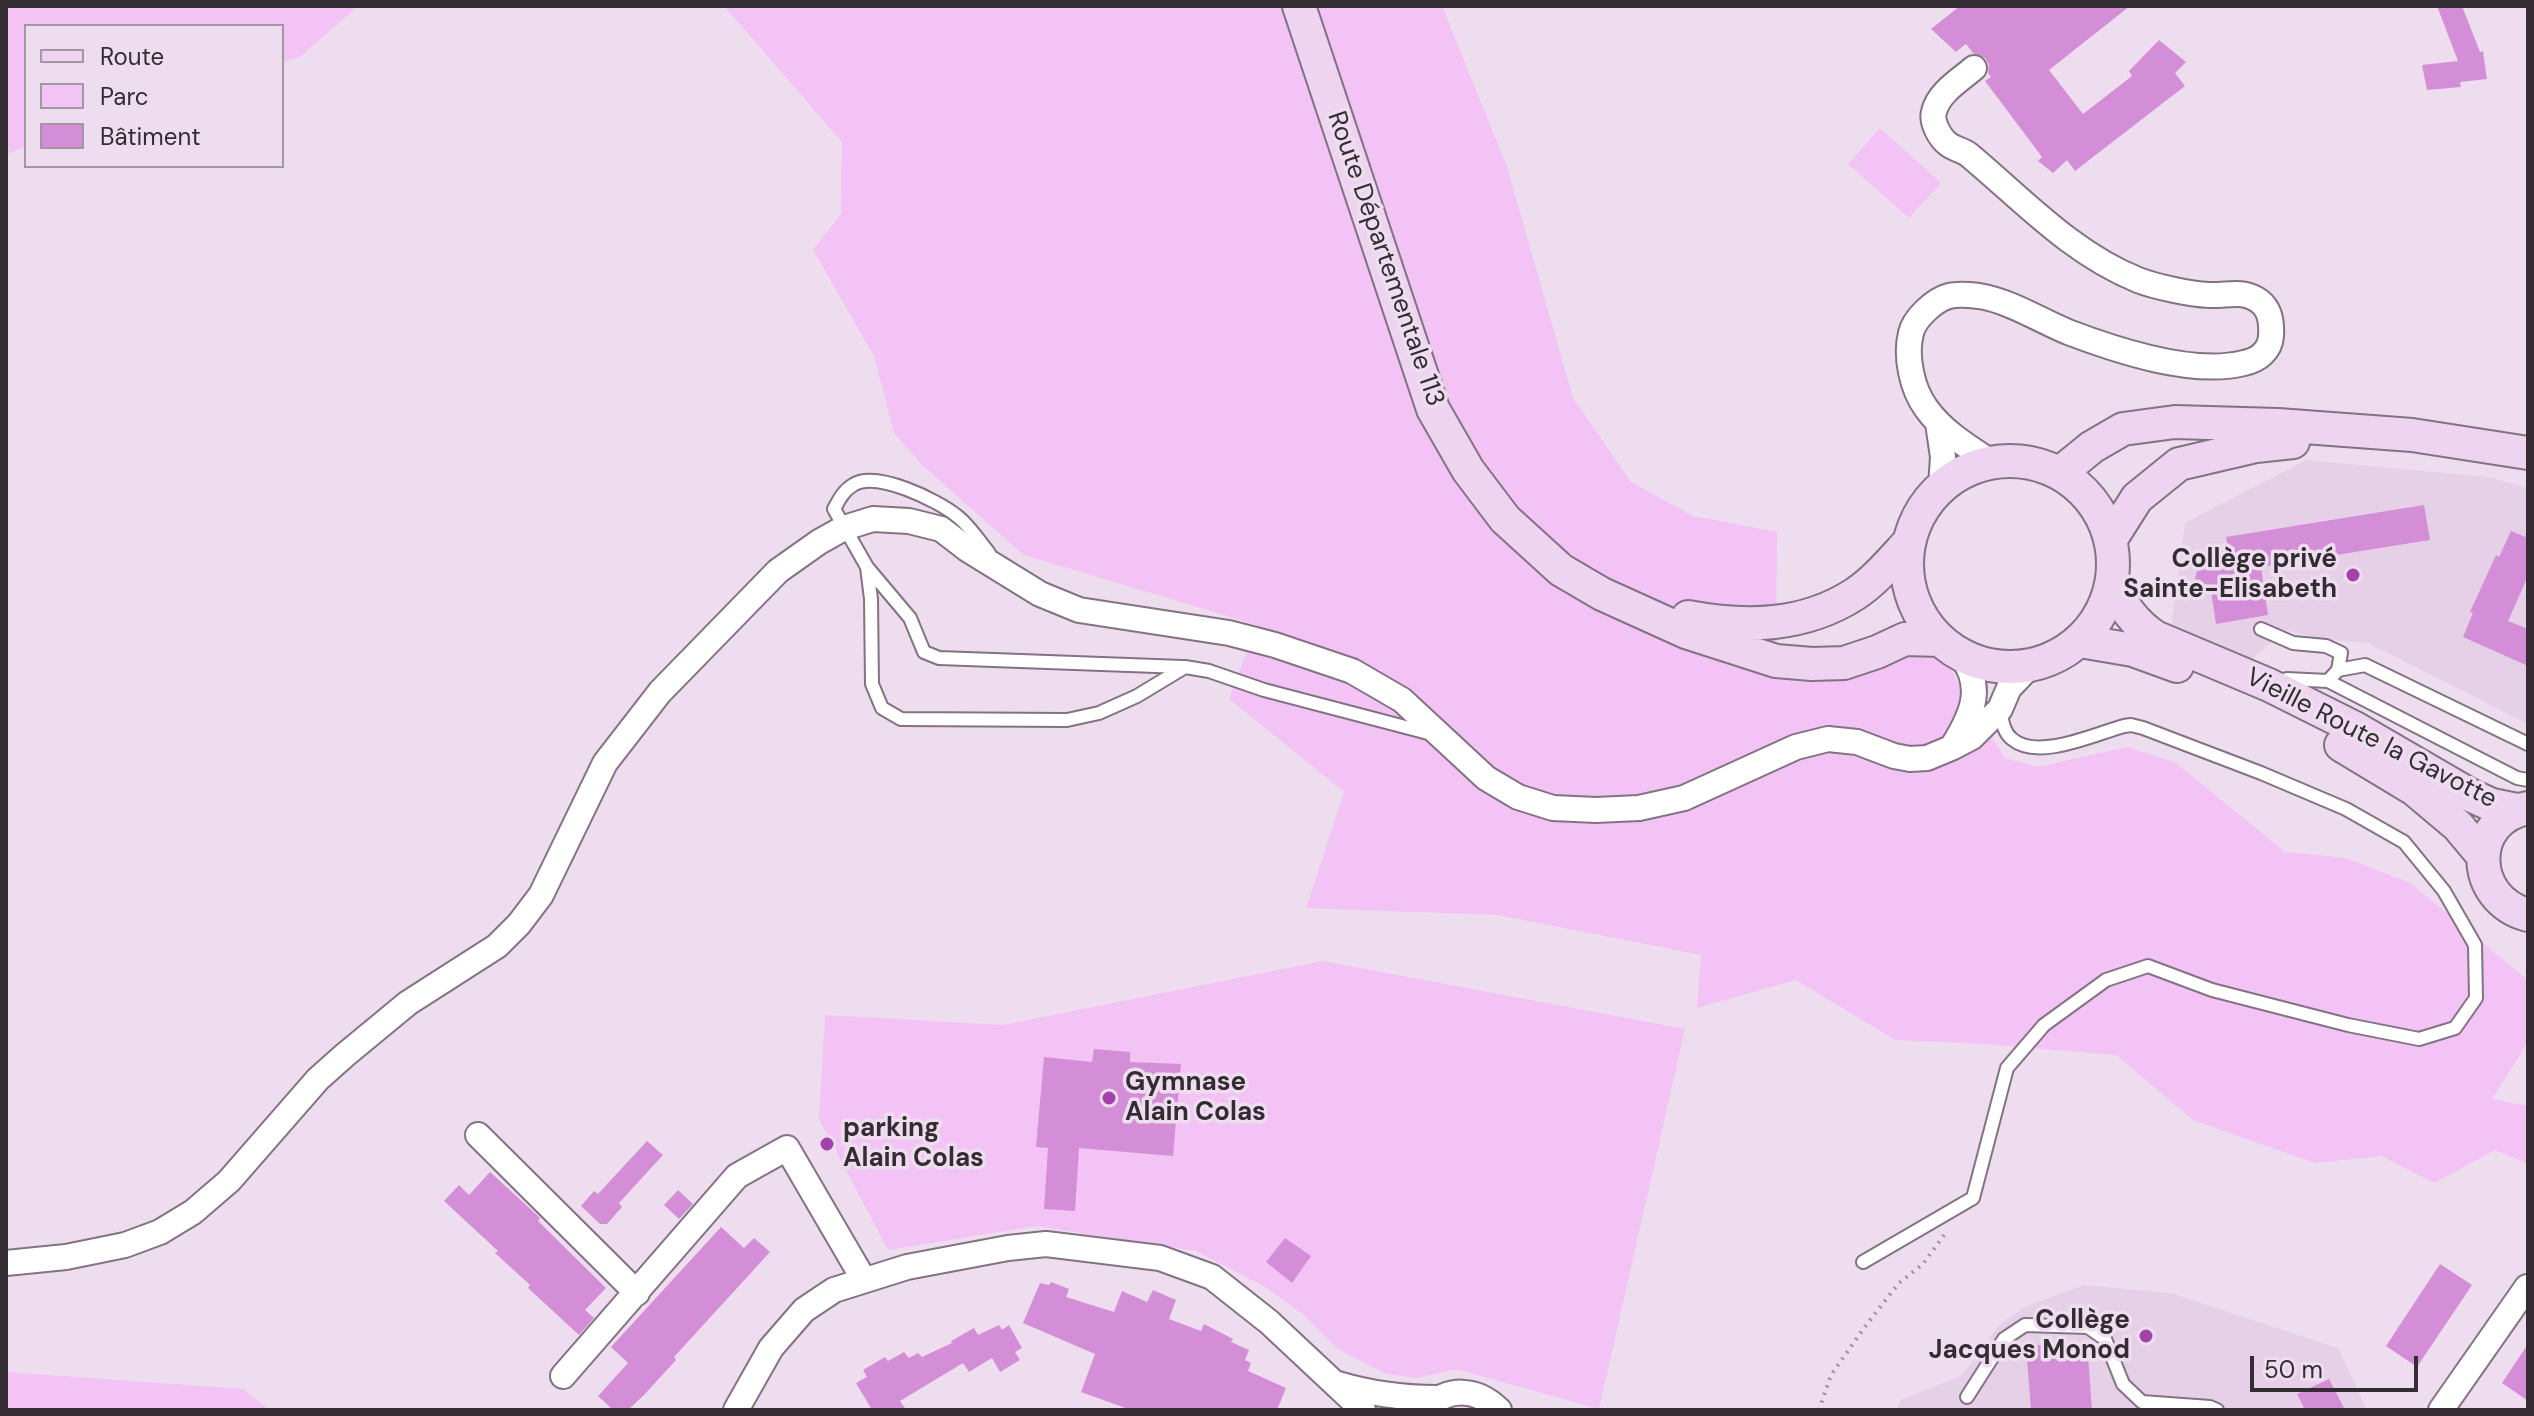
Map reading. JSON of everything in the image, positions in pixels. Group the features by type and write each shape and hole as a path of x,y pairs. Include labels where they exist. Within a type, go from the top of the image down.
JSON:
{"main road":[{"name":"Route Départementale 113","path":"1299,6 1433,409 1468,470 1505,519 1561,570 1602,594 1686,632 1776,661 1844,663 1905,639 1951,647"},
{"path":"2060,473 2092,447 2123,429 2175,422 2278,425 2412,435 2528,453"},
{"path":"2111,539 2137,498 2179,464 2256,446 2368,433"},
{"path":"2027,461 2060,473 2093,501 2111,539 2112,585 2100,615 2080,641 2057,656 2031,665 2007,667 1983,663 1951,647 1923,619 1912,595 1907,569 1909,542 1920,512 1941,487 1964,471 1991,462 2027,461"},
{"name":"Route Départementale 113","path":"1602,594 1661,612 1711,622 1766,625 1791,621 1812,615 1856,593 1909,542"},
{"name":"Vieille Route la Gavotte","path":"2112,585 2138,626 2155,637 2269,685 2367,735 2492,805 2524,799"},
{"name":"Vieille Route la Gavotte","path":"2080,641 2133,650 2187,670 2278,711 2348,748 2414,789 2458,826 2483,856"},
{"path":"2524,799 2488,837 2483,856 2485,878 2496,897 2513,911 2528,915"}],"street":[{"path":"1974,68 1945,93 1933,113 1936,130 1948,145 1965,152 2080,250 2140,281 2210,295 2233,292 2254,297 2266,307 2272,325 2271,344 2256,360 2225,368 2185,367 2069,332 1993,300 1978,296 1948,296 1928,308 1911,331 1909,355 1914,383 1925,407 1938,423 1991,462"},
{"path":"1938,423 1943,457 1941,487"},
{"path":"6,1263 66,1257 125,1245 160,1232 193,1212 229,1181 318,1079 345,1055 408,1003 497,946 519,924 541,895 605,763 660,692 778,571 844,528 873,519 909,521 941,529 1040,594 1079,610 1229,633 1352,671 1402,700 1486,778 1518,797 1553,808 1639,808 1684,798 1811,741 1844,739 1910,759 1927,758 1972,737 2000,709 2009,688 2031,665"},
{"path":"1951,647 1971,668 1974,680 1974,695 1965,726 1951,748"},
{"path":"478,1135 637,1293"},
{"path":"563,1376 737,1176 787,1148 864,1280"},
{"path":"736,1410 771,1348 804,1310 834,1290 907,1267 1046,1244 1160,1258 1212,1277 1269,1322 1363,1410"},
{"path":"2441,1410 2527,1287"},
{"path":"1336,1383 1364,1392 1431,1404 1450,1393 1464,1391 1490,1401 1499,1410"}],"lane":[{"path":"1007,574 958,516 908,488 882,482 856,483 841,496 834,509 867,567 910,618 924,652 939,658 1185,667 1439,735"},
{"path":"867,567 871,599 872,684 882,708 901,719 1067,720 1099,713 1137,696 1185,667"},
{"path":"2261,629 2293,643 2326,646 2341,653 2338,670 2328,681"},
{"path":"2338,670 2365,665 2528,744"},
{"path":"2269,685 2287,679 2328,681 2517,778 2524,799"},
{"path":"1863,1262 1973,1198 2007,1068 2044,1025 2106,980 2148,966 2212,990 2348,1025 2419,1039 2455,1028 2476,998 2475,945 2444,891 2404,842 2346,809 2143,728 2124,726 2058,746 2040,748 2013,740 2006,732 2000,709"},
{"path":"1967,1397 2004,1339 2025,1325 2088,1327 2105,1339 2123,1384 2142,1402 2217,1410"}],"path":[{"path":"1819,1410 1831,1375 1864,1328 1898,1284 1923,1264 1948,1231"}],"shaded area":[{"name":"Collège privé Sainte-Elisabeth","path":"2306,460 2488,477 2528,488 2528,724 2368,643 2321,639 2286,630 2248,662 2171,627 2185,523"},
{"name":"Collège Jacques Monod","path":"2083,1285 2170,1293 2338,1348 2367,1410 1896,1410 1901,1400 1961,1376 2000,1324 2025,1307"}],"green space":[{"path":"6,6 358,6 300,57 284,61 284,24 24,24 24,148 6,154"},
{"path":"724,6 1442,6 1507,167 1573,398 1631,482 1693,516 1777,532 1776,666 1905,649 1945,656 1960,688 2005,758 2038,767 2127,747 2176,763 2285,852 2346,858 2410,883 2528,980 2528,1042 2492,1099 2528,1106 2528,1164 2495,1150 2434,1183 2382,1156 2315,1163 2193,1120 2116,1055 1895,1040 1796,980 1697,1008 1701,955 1498,915 1306,908 1344,792 1229,699 1257,625 1024,555 922,465 894,433 874,356 813,250 841,214 842,142"},
{"path":"1880,128 1941,183 1909,218 1848,164"},
{"path":"1323,961 1685,1029 1599,1409 1456,1369 1416,1378 1384,1373 1338,1349 1304,1315 1267,1288 1196,1251 1036,1226 888,1250 819,1119 825,1015 1003,1025"},
{"path":"6,1372 243,1389 270,1410 6,1410"}],"building":[{"path":"1960,6 2130,6 2049,70 2083,114 2132,76 2129,71 2159,40 2186,62 2175,73 2185,86 2075,171 2067,160 2053,173 2038,161 2042,157 1985,81 1991,77 1985,58 1973,53 1966,44 1956,52 1931,29"},
{"path":"2437,6 2462,6 2480,52 2483,51 2487,79 2460,82 2461,87 2427,90 2422,65 2458,61"},
{"path":"2424,505 2430,540 2261,567 2268,615 2216,624 2211,591 2191,595 2197,571 2208,557 2228,548 2226,537"},
{"path":"2511,531 2528,538 2528,576 2508,621 2528,629 2528,666 2463,637 2473,613 2470,612 2496,555 2499,557"},
{"name":"Gymnase Alain Colas","path":"1094,1049 1130,1052 1130,1062 1181,1064 1173,1156 1079,1148 1075,1211 1044,1209 1048,1148 1036,1147 1044,1057 1092,1062"},
{"path":"647,1141 663,1155 619,1203 622,1207 607,1224 600,1224 581,1206 594,1191 598,1194"},
{"path":"490,1172 540,1218 538,1221 606,1288 585,1310 594,1318 579,1335 528,1288 530,1285 495,1253 498,1251 444,1201 459,1185 469,1195"},
{"path":"678,1190 693,1204 679,1219 664,1205"},
{"path":"721,1227 744,1248 754,1238 770,1252 674,1357 676,1360 644,1395 628,1410 613,1410 598,1396 628,1363 611,1347"},
{"path":"1285,1238 1311,1256 1292,1283 1266,1262"},
{"path":"2440,1264 2472,1285 2417,1367 2386,1346"},
{"path":"1051,1282 1069,1289 1066,1297 1114,1312 1122,1291 1147,1302 1153,1290 1176,1300 1169,1319 1201,1331 1204,1324 1233,1339 1231,1342 1249,1350 1245,1360 1251,1363 1248,1371 1286,1388 1277,1410 1131,1410 1081,1392 1095,1354 1023,1323 1040,1283 1049,1285"},
{"path":"999,1325 1002,1330 1009,1325 1022,1348 1015,1352 1020,1360 1000,1372 992,1358 969,1372 963,1363 900,1401 906,1410 872,1410 856,1383 867,1377 863,1370 885,1357 888,1361 904,1352 909,1358 918,1353 922,1357 974,1328 978,1335"},
{"path":"2087,1342 2092,1410 2031,1410 2026,1346"},
{"path":"2528,1344 2528,1401 2502,1383"},
{"path":"2329,1379 2345,1410 2305,1410 2297,1394"}],"place":[{"name":"Collège privé Sainte-Elisabeth","path":"2353,575"},
{"name":"Gymnase Alain Colas","path":"1109,1098"},
{"name":"parking Alain Colas","path":"827,1144"},
{"name":"Collège Jacques Monod","path":"2146,1336"}]}
